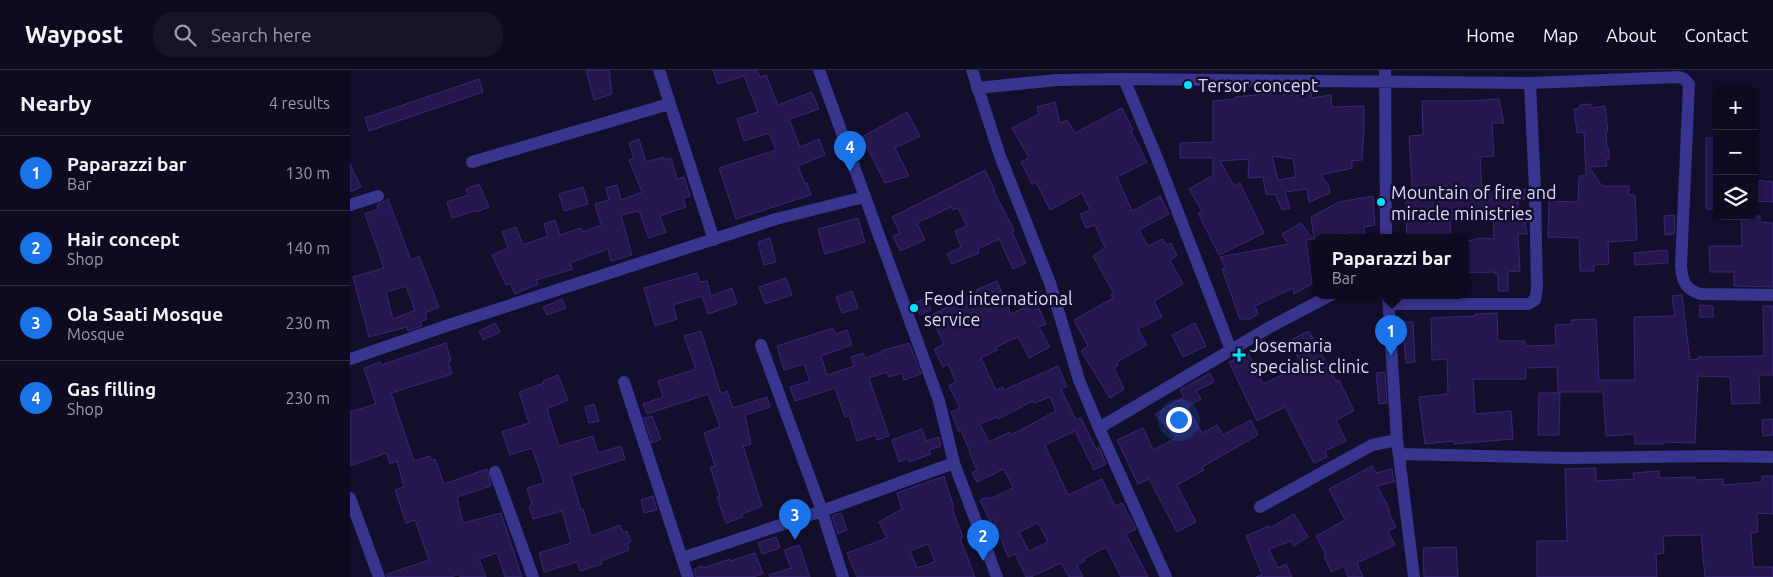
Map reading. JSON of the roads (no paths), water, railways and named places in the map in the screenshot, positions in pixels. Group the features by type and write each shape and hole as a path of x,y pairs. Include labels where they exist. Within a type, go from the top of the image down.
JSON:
{"street":[{"path":"659,70 714,240"},
{"path":"818,70 939,401 954,463 997,577"},
{"path":"972,70 1000,156 1050,283 1079,380 1166,577"},
{"path":"977,88 1057,80 1385,75 1530,83 1684,78 1688,84 1682,278 1686,286 1700,294 1773,295"},
{"path":"1385,75 1386,234"},
{"path":"1124,79 1157,158 1231,350"},
{"path":"1414,577 1397,440 1389,299 1528,304 1535,300 1537,288 1535,190 1530,83"},
{"path":"472,162 669,104"},
{"path":"350,205 378,196"},
{"path":"350,359 776,219 864,197"},
{"path":"1099,428 1320,299"},
{"path":"761,345 822,511 843,577"},
{"path":"624,382 688,577"},
{"path":"1260,508 1372,446 1397,440"},
{"path":"1399,454 1568,458 1773,457"},
{"path":"682,558 822,511 954,463"},
{"path":"495,472 533,577"},
{"path":"350,498 379,577"}],"place":[{"name":"Tersor concept","path":"1188,85"},
{"name":"Gas filling","path":"850,172"},
{"name":"Mountain of fire and miracle ministries","path":"1381,202"},
{"name":"Feod international service","path":"914,308"},
{"name":"Josemaria specialist clinic","path":"1239,355"},
{"name":"Paparazzi bar","path":"1391,356"},
{"name":"Ola Saati Mosque","path":"795,540"},
{"name":"Hair concept","path":"983,561"}]}
